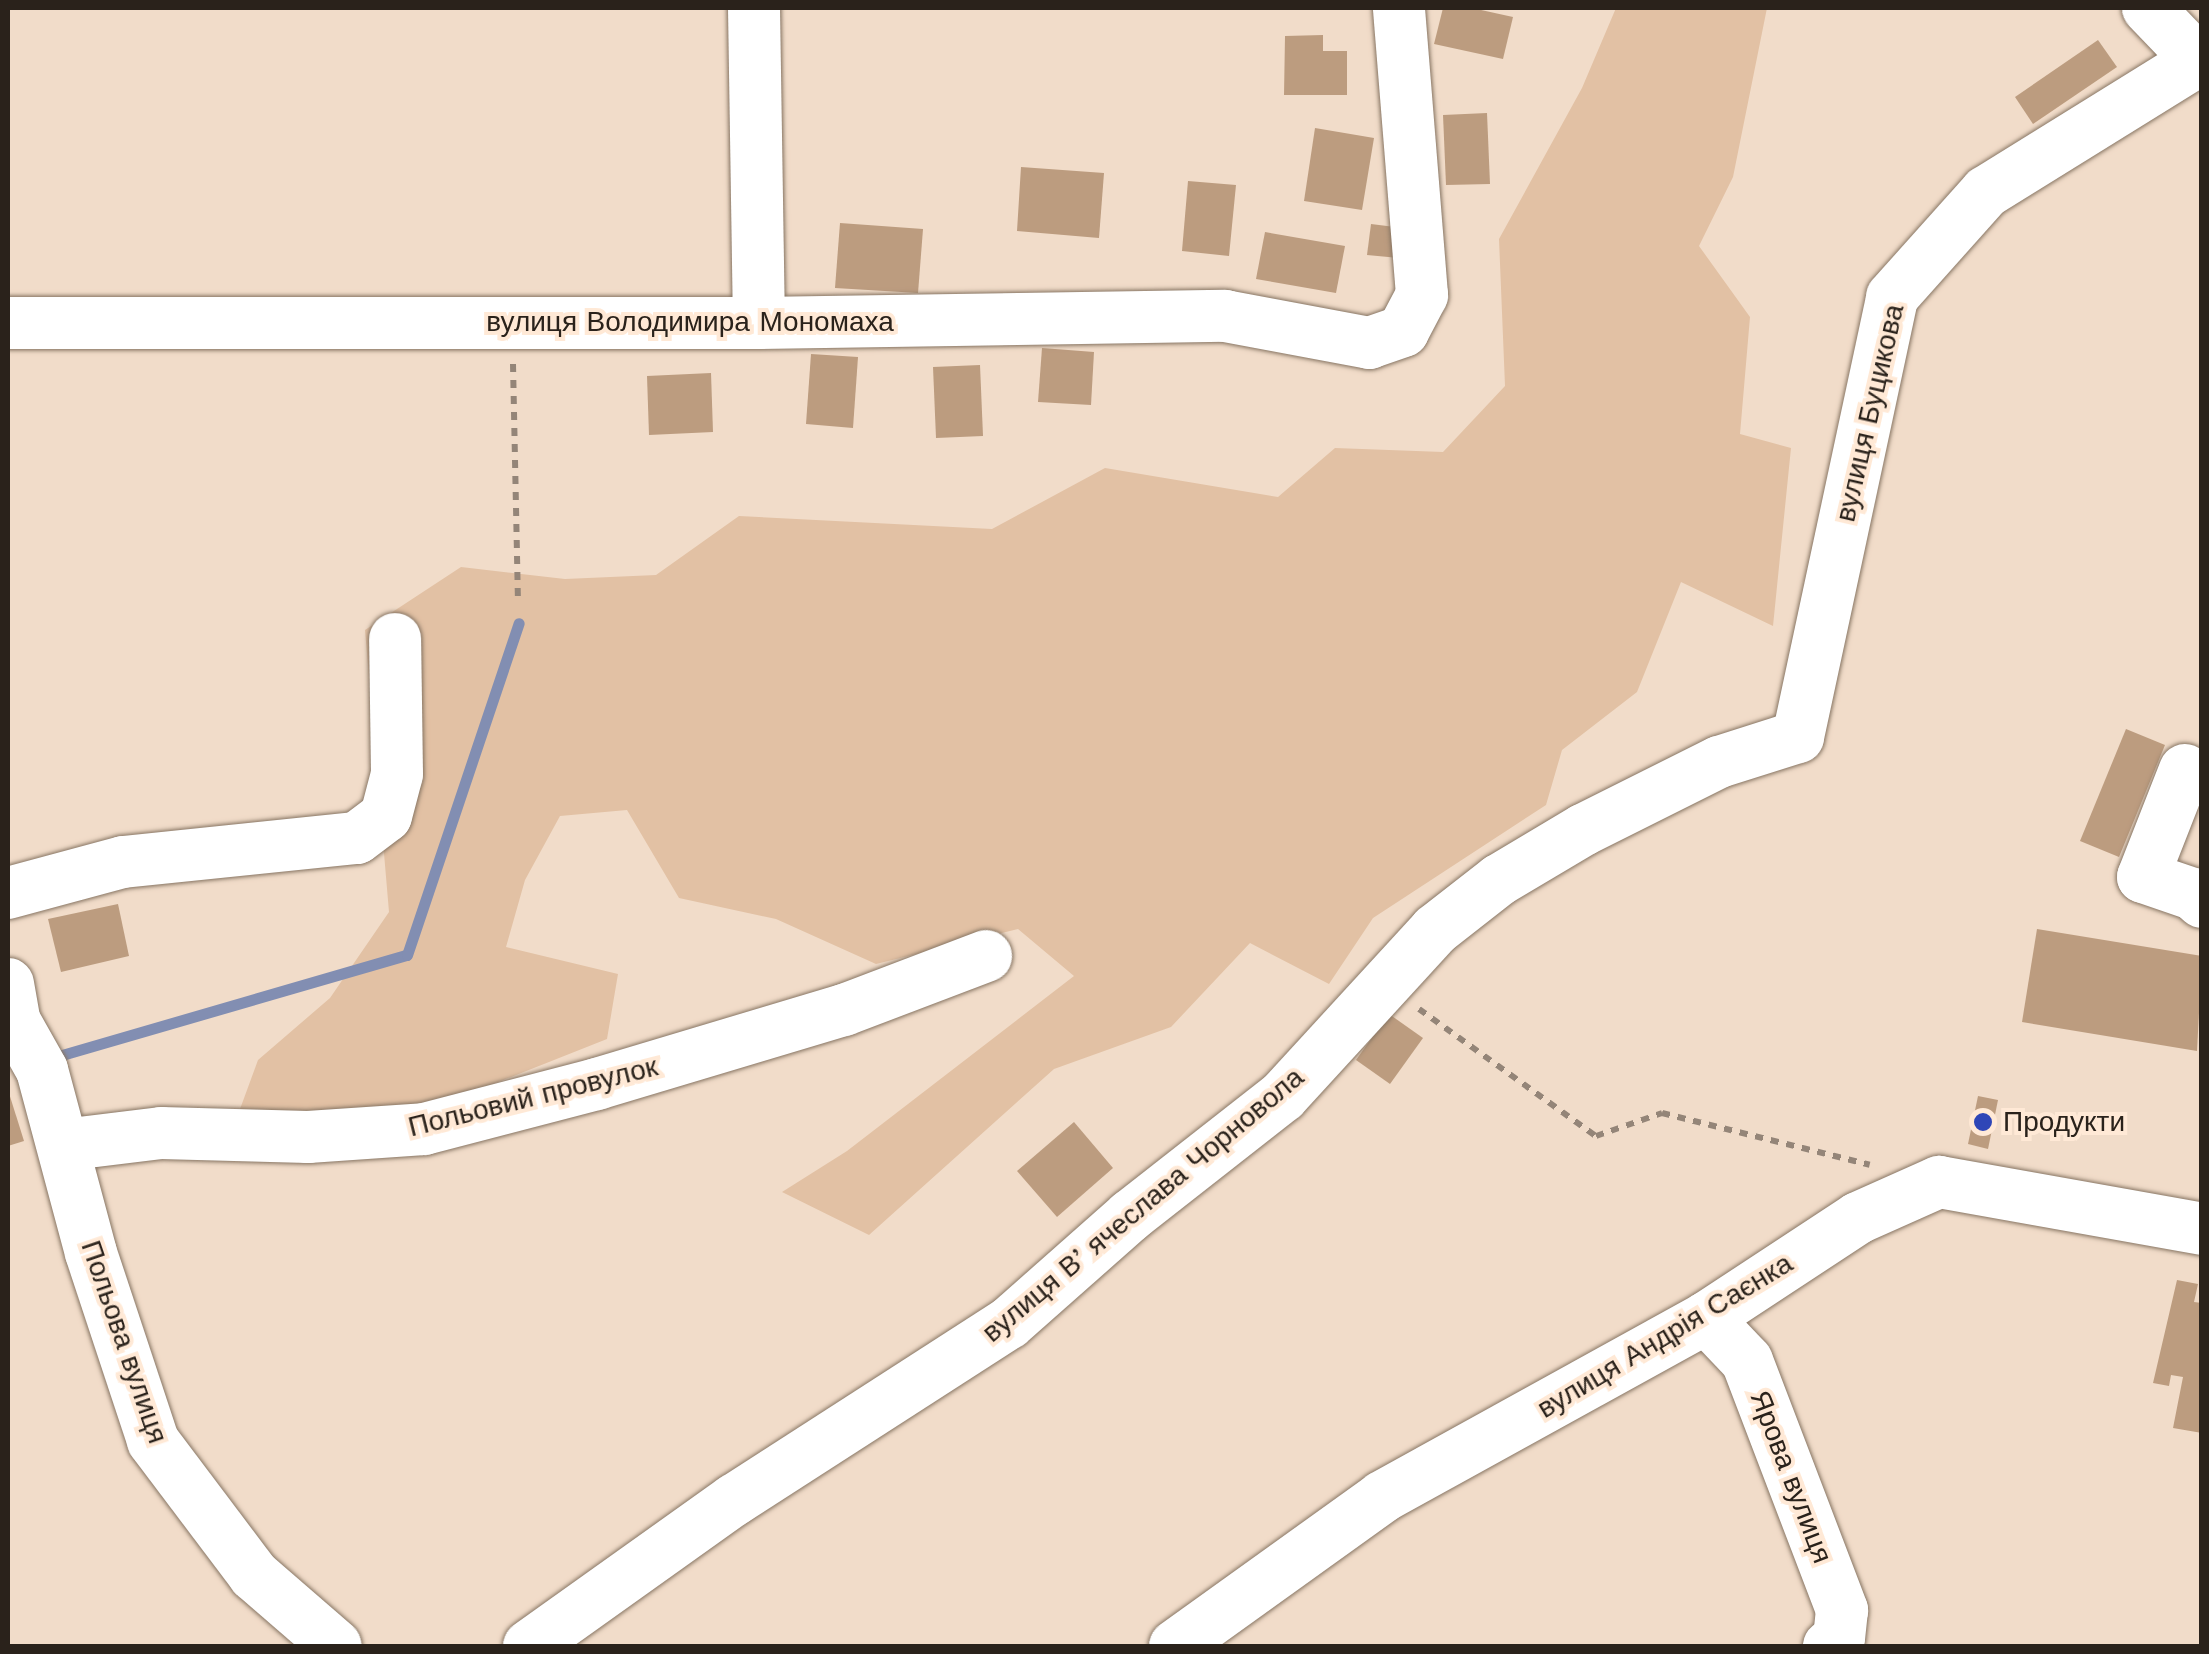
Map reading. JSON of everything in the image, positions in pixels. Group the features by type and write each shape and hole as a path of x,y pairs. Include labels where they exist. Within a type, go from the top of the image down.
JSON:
{"street":[{"path":"754,8 759,323"},
{"name":"вулиця Володимира Мономаха","path":"8,323 759,323 1225,316 1369,343 1403,331 1422,295 1399,8"},
{"path":"2148,8 2200,59"},
{"name":"вулиця Буцикова","path":"1798,737 1892,297 1986,192 2200,59"},
{"path":"8,894 123,862 357,838 386,816 397,774 395,639"},
{"name":"вулиця Вʼячеслава Чорновола","path":"529,1646 734,1500 1009,1322 1130,1216 1283,1096 1435,930 1499,880 1582,830 1719,762 1798,737"},
{"path":"2185,770 2142,877 2193,894 2202,902"},
{"name":"Польовий провулок","path":"63,1145 161,1132 308,1137 424,1129 597,1084 844,1010 986,956"},
{"name":"Польова вулиця","path":"10,1010 42,1070 91,1253 153,1441 254,1575 336,1646"},
{"path":"1939,1182 2202,1228"},
{"name":"вулиця Андрія Саєнка","path":"1175,1646 1382,1498 1706,1318 1858,1218 1939,1182"},
{"name":"Ярова вулиця","path":"1706,1318 1747,1361 1842,1610 1839,1638 1829,1646"}],"path":[{"path":"512,323 518,604"},
{"path":"1386,985 1596,1136 1662,1113 1939,1182"}],"shaded area":[{"path":"1616,8 1767,8 1733,177 1699,246 1750,317 1740,434 1791,448 1773,626 1681,582 1637,692 1562,750 1546,805 1373,918 1329,984 1250,943 1171,1027 1054,1069 869,1235 782,1192 847,1151 1074,976 1018,929 876,964 776,919 679,898 627,810 560,816 525,880 506,947 618,974 607,1039 435,1107 236,1120 258,1060 330,998 389,912 365,630 461,567 565,579 656,575 739,516 992,529 1105,468 1278,497 1335,448 1443,452 1505,386 1499,239 1582,88"}],"building":[{"path":"1443,8 1472,8 1513,17 1503,59 1434,44"},
{"path":"1323,35 1323,51 1347,51 1347,95 1284,95 1285,36"},
{"path":"2098,40 2117,67 2033,124 2015,97"},
{"path":"1487,113 1490,184 1446,185 1443,115"},
{"path":"1315,128 1374,138 1362,210 1304,201"},
{"path":"1021,167 1104,173 1099,238 1017,231"},
{"path":"1188,181 1236,185 1229,256 1182,251"},
{"path":"840,223 923,229 918,293 835,288"},
{"path":"1371,224 1403,228 1399,258 1367,255"},
{"path":"1265,232 1345,246 1336,293 1256,279"},
{"path":"1042,348 1094,352 1091,405 1038,402"},
{"path":"811,354 858,357 853,428 806,424"},
{"path":"980,365 983,436 936,438 933,367"},
{"path":"711,373 713,432 649,435 647,376"},
{"path":"2126,729 2165,745 2119,857 2080,841"},
{"path":"118,904 129,956 61,972 48,919"},
{"path":"2037,929 2202,956 2197,1051 2022,1022"},
{"path":"1389,1014 1423,1038 1390,1084 1356,1060"},
{"path":"8,1090 24,1141 8,1146"},
{"name":"Продукти","path":"1978,1096 1998,1100 1988,1149 1968,1144"},
{"path":"1074,1122 1113,1168 1057,1217 1017,1171"},
{"path":"2177,1280 2198,1284 2194,1302 2202,1303 2202,1433 2173,1428 2183,1377 2171,1375 2169,1386 2153,1383"}],"waterway":[{"path":"55,1057 407,955 519,623"}],"place":[{"name":"Продукти","path":"1983,1122"}]}
